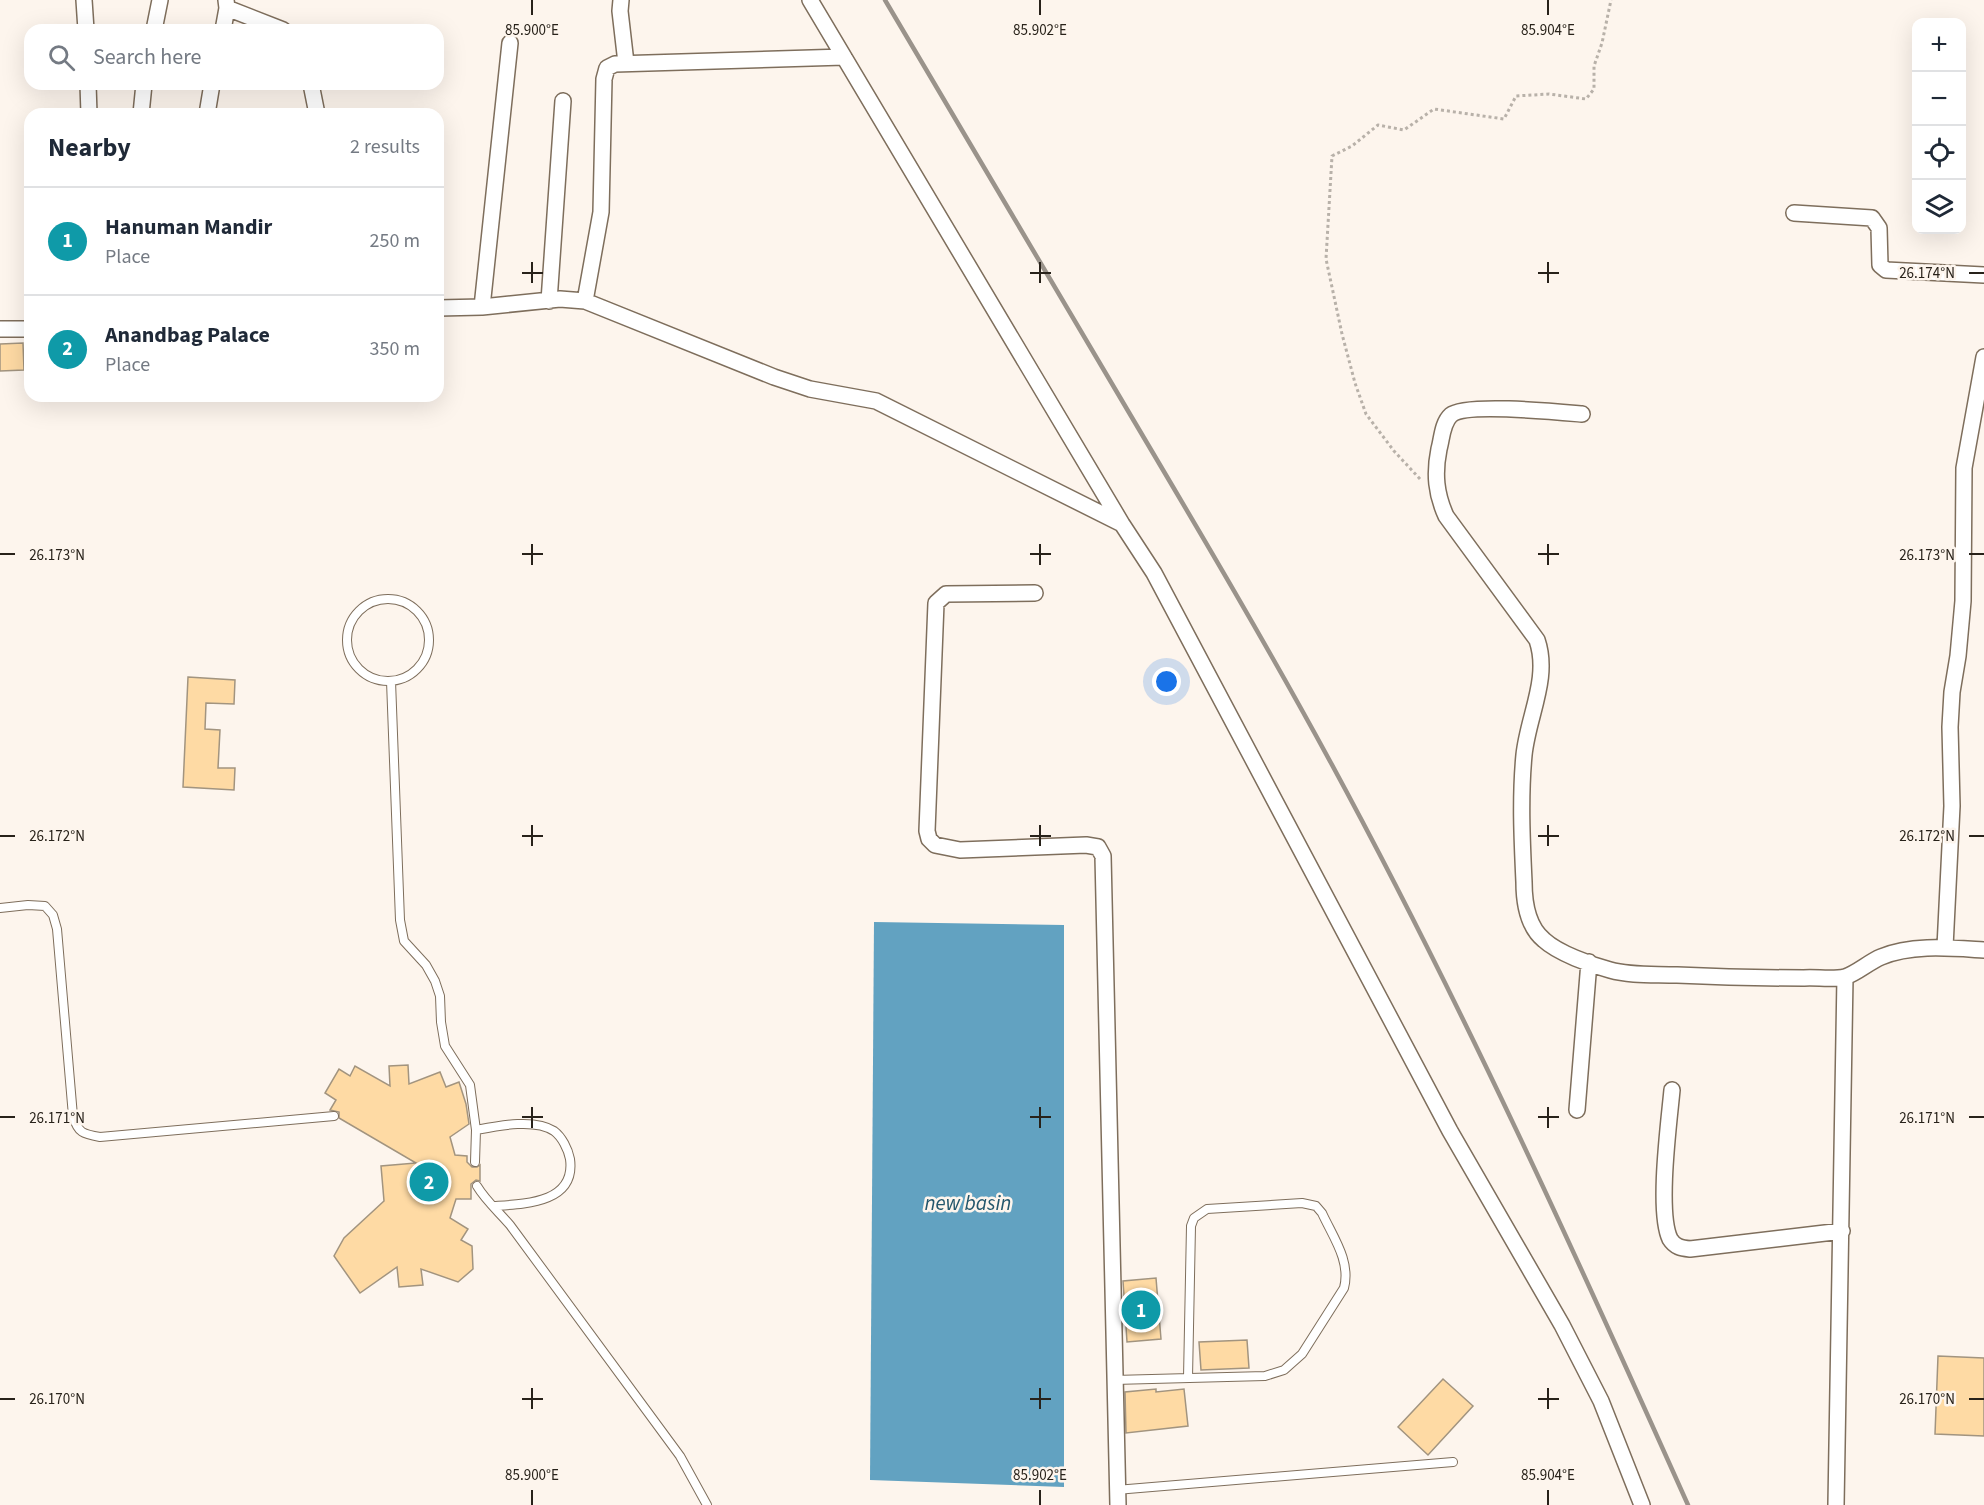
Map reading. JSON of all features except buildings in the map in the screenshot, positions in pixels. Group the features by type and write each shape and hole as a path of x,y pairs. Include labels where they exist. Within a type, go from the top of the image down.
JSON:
{"street":[{"path":"84,0 86,24"},
{"path":"155,24 160,0"},
{"path":"621,0 620,11 626,63"},
{"path":"810,0 1122,525 1154,573 1450,1131 1562,1325 1601,1401 1642,1505"},
{"path":"224,24 226,4 270,24"},
{"path":"482,307 510,42"},
{"path":"585,301 600,212 604,79 607,68 615,64 626,63 844,57"},
{"path":"88,90 89,108"},
{"path":"142,108 143,90"},
{"path":"208,108 211,90"},
{"path":"312,90 316,108"},
{"path":"549,301 563,101"},
{"path":"1794,213 1872,218 1879,228 1880,265 1886,270 1984,275"},
{"path":"444,308 482,307 560,299 585,301 774,377 810,388 876,401 1122,525"},
{"path":"0,329 24,329"},
{"path":"1945,947 1952,806 1950,727 1963,601 1964,468 1984,357"},
{"path":"1582,414 1459,410 1450,415 1445,422 1436,466 1439,501 1446,516 1537,640 1542,654 1542,672 1524,755 1522,843 1526,907 1534,928 1555,948 1608,970 1638,974 1762,978 1845,977 1882,957 1901,952 1945,947 1984,950"},
{"path":"1035,593 946,594 936,603 927,831 935,845 960,850 1093,845 1098,847 1103,856 1117,1497"},
{"path":"1577,1110 1589,962"},
{"path":"1836,1505 1845,977"},
{"path":"1672,1090 1665,1195 1668,1231 1676,1245 1690,1249 1842,1231"}],"lane":[{"path":"389,598 403,601 415,609 424,619 429,639 425,659 416,670 405,678 392,681 378,680 365,675 355,666 348,654 346,641 348,628 354,616 363,606 376,600 389,598"},
{"path":"392,681 400,920 404,941 426,965 435,981 440,996 445,1046 470,1085 476,1130 475,1162"},
{"path":"0,908 45,906 52,915 57,929 73,1116 76,1128 85,1134 100,1137 334,1116"},
{"path":"476,1130 519,1124 538,1126 554,1131 564,1142 570,1157 570,1172 563,1186 552,1197 535,1202 494,1206"},
{"path":"477,1186 680,1456 707,1505"},
{"path":"1114,1380 1265,1376 1284,1370 1302,1354 1344,1288 1347,1278 1346,1265 1322,1213 1316,1206 1302,1203 1207,1209 1194,1218 1191,1226 1188,1378"},
{"path":"1117,1497 1453,1462"}],"path":[{"path":"1439,501 1380,434 1366,414 1355,383 1326,259 1332,156 1352,146 1378,125 1404,130 1434,109 1504,118 1516,96 1549,94 1586,99 1594,89 1594,66 1602,43 1611,0"}],"water":[{"name":"new basin","path":"874,922 1064,925 1064,1487 870,1480"}],"railway":[{"path":"885,0 1209,548 1331,763 1426,945 1517,1131 1688,1505"}],"place":[{"name":"Anandbag Palace","path":"429,1182"},
{"name":"Hanuman Mandir","path":"1141,1310"}]}
